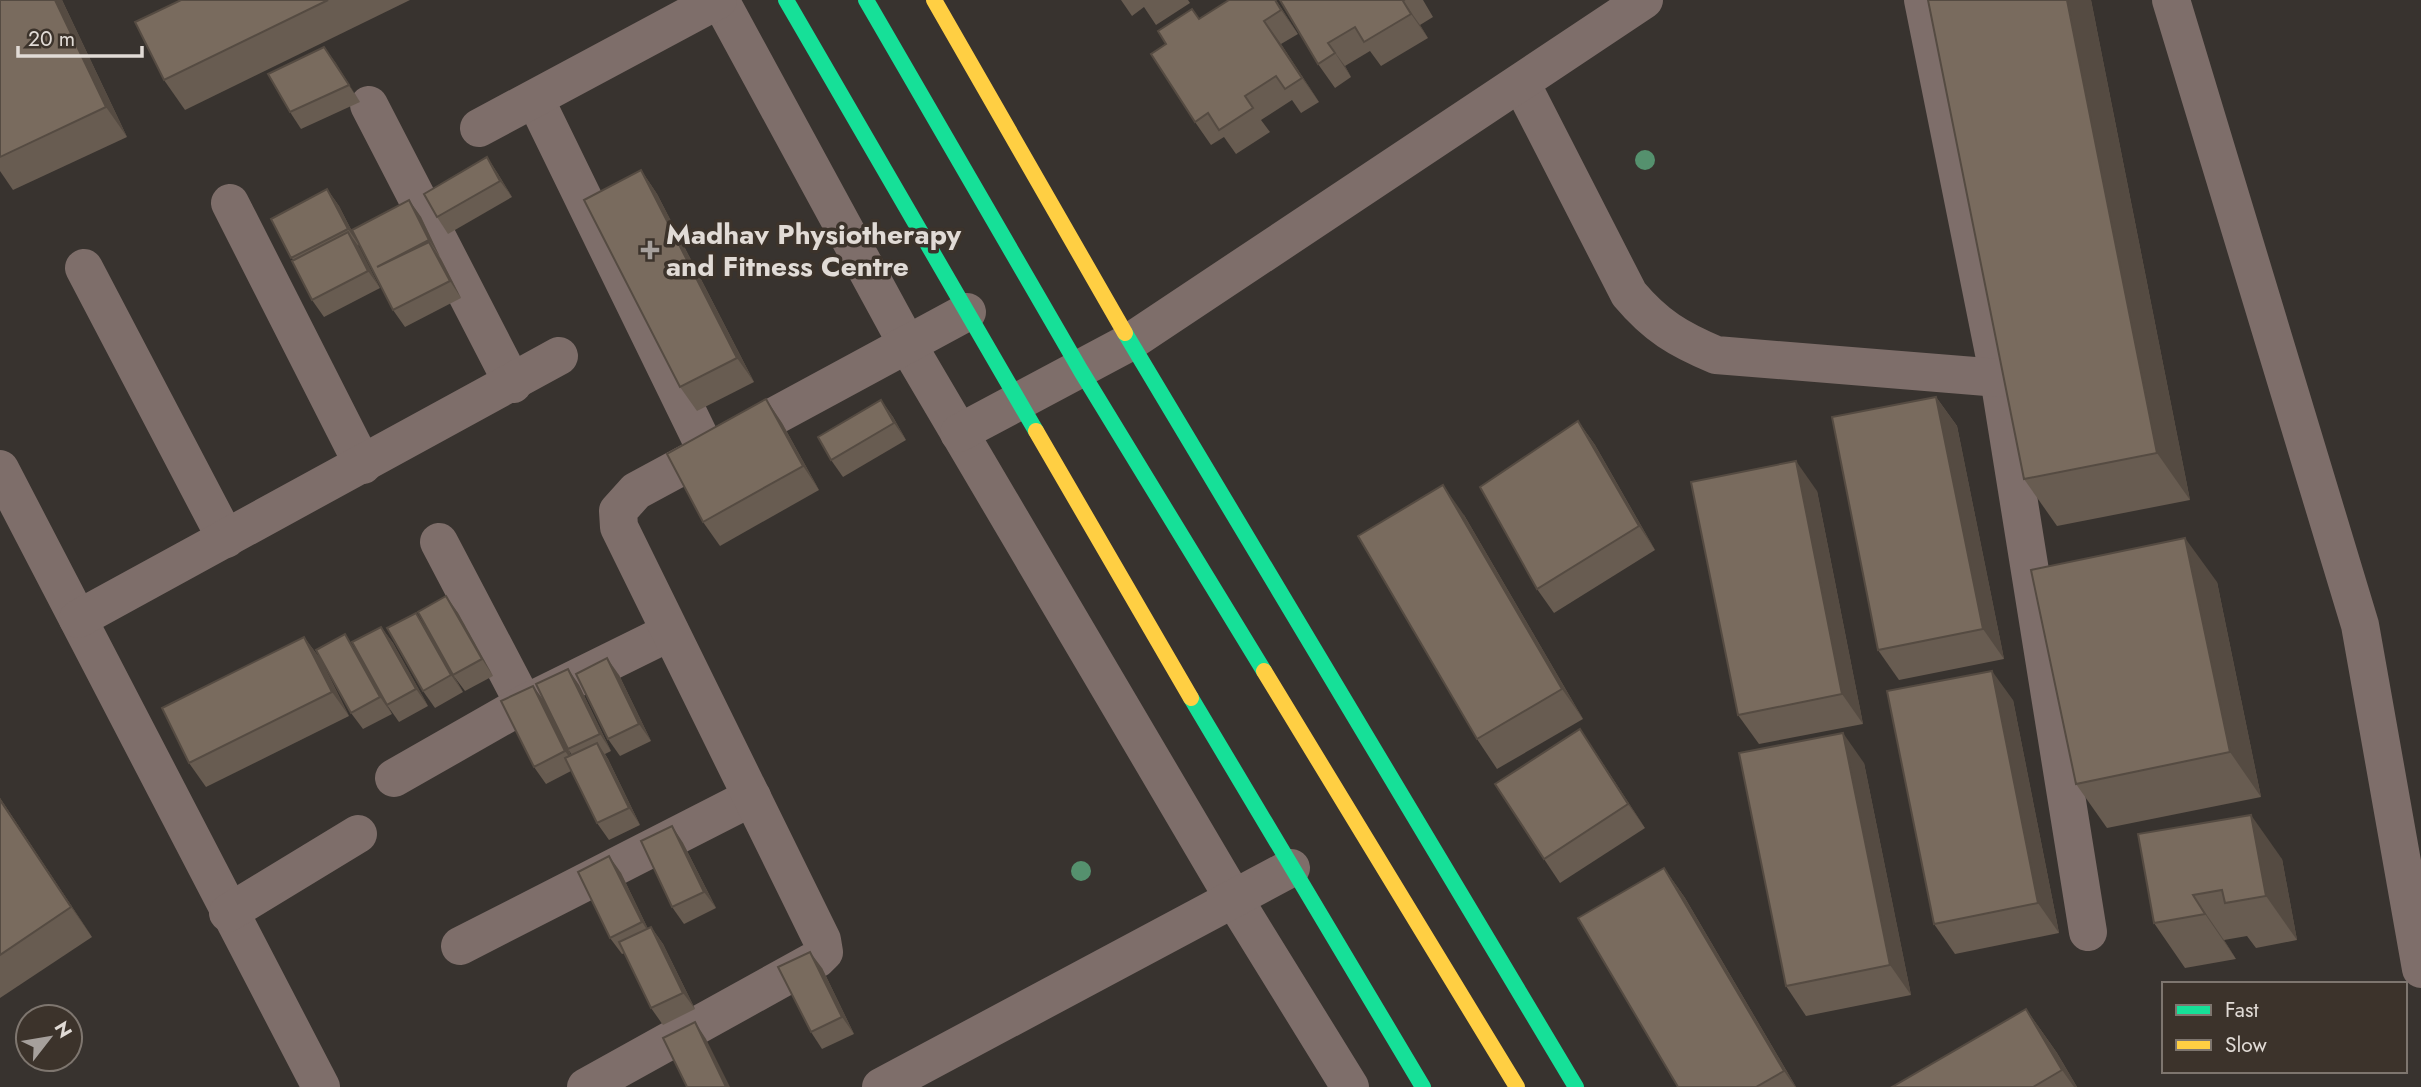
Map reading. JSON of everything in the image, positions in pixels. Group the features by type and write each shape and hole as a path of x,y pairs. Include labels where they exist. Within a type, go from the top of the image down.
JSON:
{"street":[{"path":"479,128 719,0 907,344 1234,899 1350,1087"},
{"path":"786,0 1291,868 1423,1087"},
{"path":"866,0 1081,371 1517,1087"},
{"path":"934,0 1130,342 1576,1087"},
{"path":"959,433 1081,371 1130,342 1644,0"},
{"path":"1923,0 1999,377 2088,932"},
{"path":"2171,0 2360,625 2421,970"},
{"path":"1521,83 1629,294 1652,321 1680,339 1716,355 1999,377"},
{"path":"535,99 707,452"},
{"path":"369,105 513,384"},
{"path":"230,203 363,465"},
{"path":"84,268 226,539"},
{"path":"586,1087 817,959 824,952 822,940 619,527 618,511 636,491 967,312"},
{"path":"78,619 513,384 559,356"},
{"path":"0,469 228,913 321,1087"},
{"path":"439,542 524,704"},
{"path":"394,778 524,704 670,632"},
{"path":"143,746 178,727"},
{"path":"460,946 752,797"},
{"path":"228,913 358,834"},
{"path":"881,1087 1291,868"}],"building":[{"path":"0,0 55,0 106,107 0,157"},
{"path":"181,0 328,0 164,80 135,22"},
{"path":"1229,0 1275,0 1281,10 1264,21 1302,78 1285,89 1276,76 1245,96 1253,108 1219,130 1208,113 1195,122 1151,54 1166,44 1158,31 1192,9 1199,19"},
{"path":"1280,0 1404,0 1411,14 1364,42 1355,27 1328,43 1335,53 1318,64"},
{"path":"1928,0 2067,0 2157,453 2024,479"},
{"path":"324,47 349,85 290,112 268,74"},
{"path":"487,157 500,181 437,217 424,194"},
{"path":"641,170 737,358 680,387 584,200"},
{"path":"327,189 348,229 291,258 271,219"},
{"path":"409,200 429,240 377,267 429,242 450,281 393,310 352,230"},
{"path":"348,232 368,271 312,300 292,261"},
{"path":"1936,397 1983,629 1878,650 1832,417"},
{"path":"766,399 803,466 703,522 667,454"},
{"path":"881,400 894,423 831,460 818,437"},
{"path":"1578,421 1639,526 1537,589 1480,487"},
{"path":"1796,461 1842,694 1738,715 1691,482"},
{"path":"1443,485 1562,689 1477,739 1358,536"},
{"path":"2185,538 2230,752 2076,784 2031,570"},
{"path":"446,596 482,659 453,675 418,612"},
{"path":"416,613 451,675 423,691 387,628"},
{"path":"381,627 416,689 387,705 352,642"},
{"path":"345,634 380,697 351,713 316,650"},
{"path":"304,637 332,692 189,763 162,708"},
{"path":"607,658 639,724 608,739 576,674"},
{"path":"568,669 600,734 568,749 536,684"},
{"path":"1992,671 2038,903 1934,924 1887,691"},
{"path":"533,686 565,751 534,767 501,701"},
{"path":"1580,729 1628,804 1544,859 1495,784"},
{"path":"1843,733 1890,965 1786,986 1739,753"},
{"path":"597,743 629,808 597,823 565,758"},
{"path":"0,800 71,907 0,955"},
{"path":"2251,815 2266,896 2225,903 2222,890 2193,895 2205,914 2154,923 2138,834"},
{"path":"672,826 704,892 672,907 641,841"},
{"path":"609,856 642,922 610,938 578,872"},
{"path":"1664,868 1784,1071 1756,1087 1678,1087 1578,918"},
{"path":"651,927 683,993 651,1008 619,942"},
{"path":"810,952 842,1017 811,1032 778,967"},
{"path":"2026,1009 2062,1070 2033,1087 1892,1087"},
{"path":"695,1022 726,1087 687,1087 663,1038"}],"traffic: fast":[{"path":"786,0 1036,431"},
{"path":"866,0 1081,371 1264,671"},
{"path":"1125,333 1576,1087"},
{"path":"1191,698 1423,1087"}],"traffic: slow":[{"path":"934,0 1125,333"},
{"path":"1036,431 1191,698"},
{"path":"1264,671 1517,1087"}],"place":[{"name":"Madhav Physiotherapy and Fitness Centre","path":"650,250"}]}
